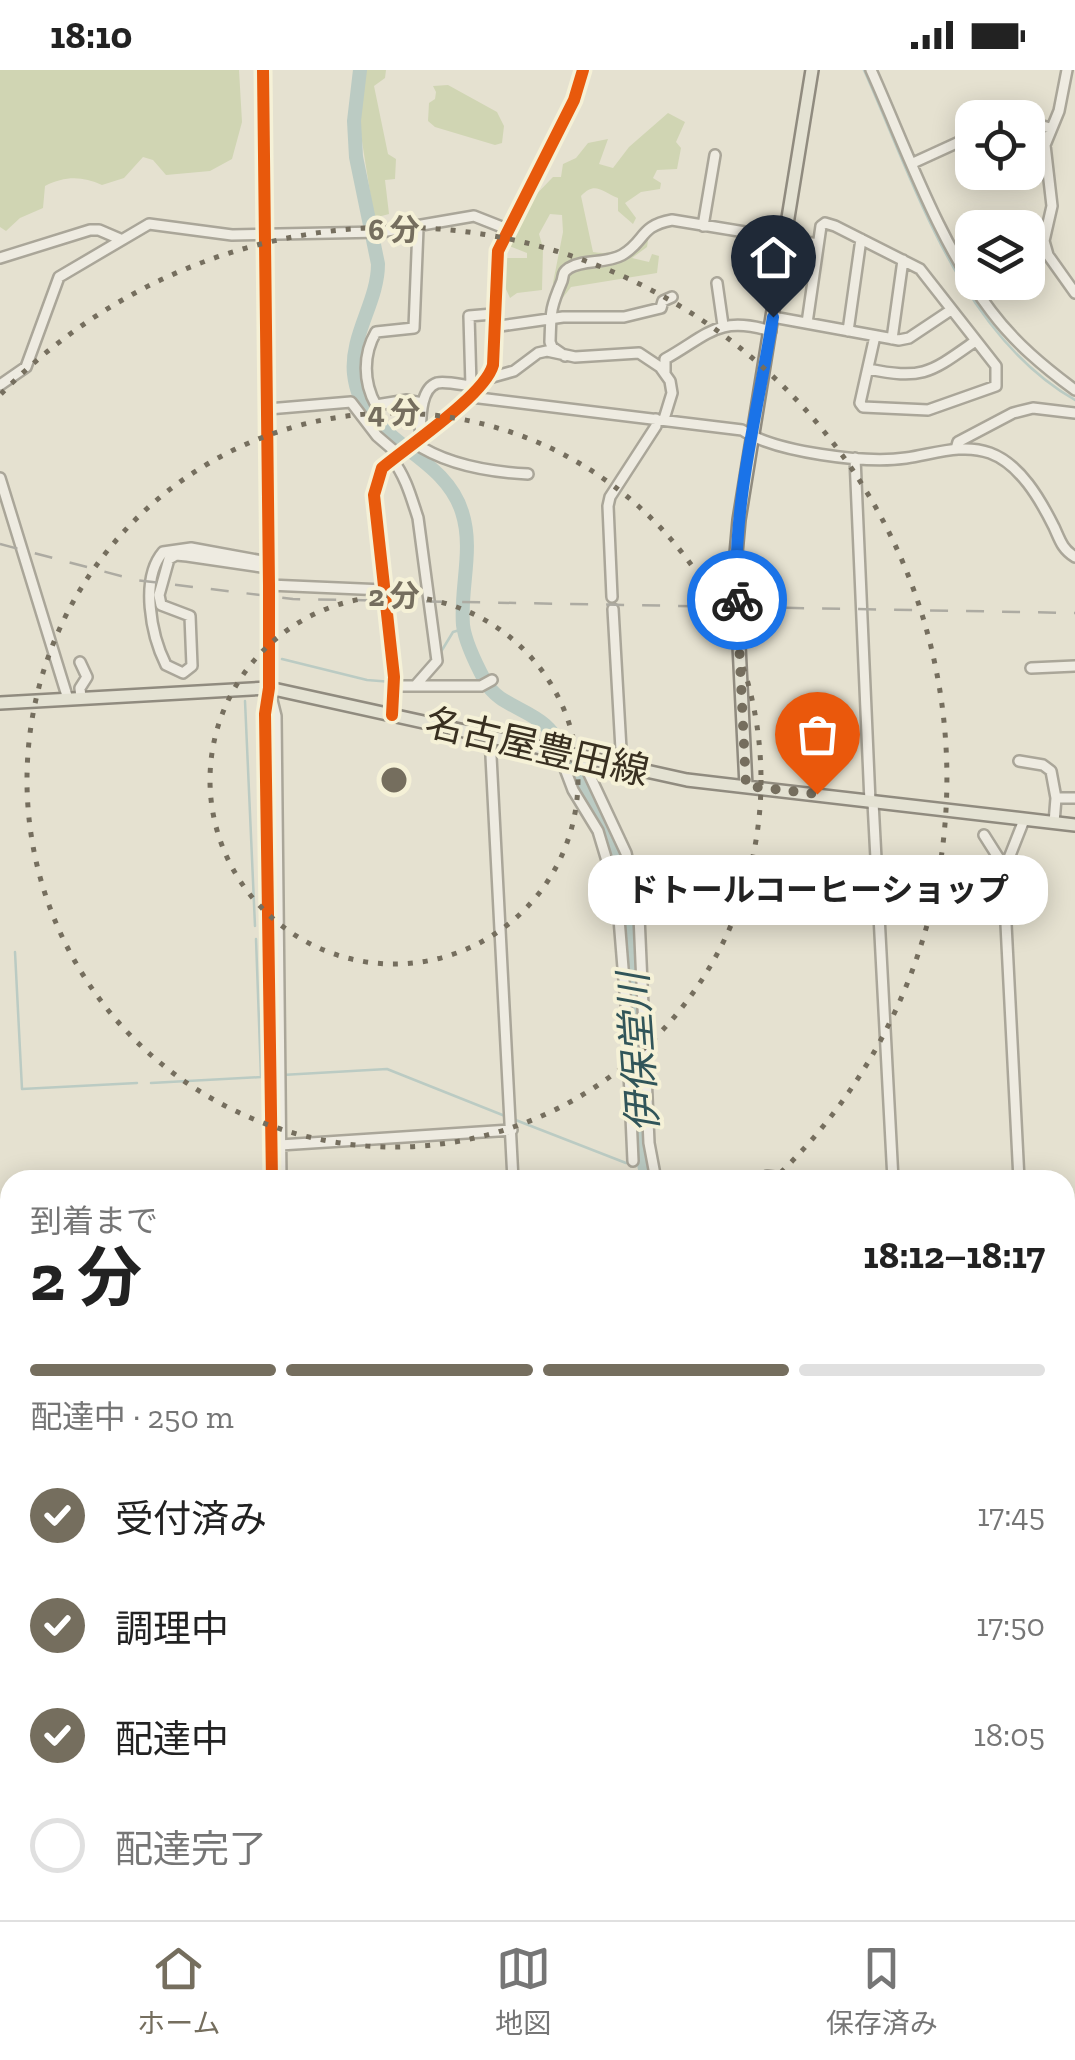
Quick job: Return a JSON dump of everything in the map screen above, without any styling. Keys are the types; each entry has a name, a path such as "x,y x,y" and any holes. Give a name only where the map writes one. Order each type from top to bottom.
{"main road":[{"path":"746,786 735,565 812,70"},
{"name":"名古屋豊田線","path":"0,703 269,688 687,780 1075,825"}],"street":[{"path":"263,70 269,584 269,688 265,714 272,1170"},
{"path":"392,715 394,683 374,495 376,481 382,468 471,397 488,378 492,365 495,260 507,229 567,115 583,70"},
{"path":"870,70 957,258 990,311 1032,357 1075,390"},
{"path":"1067,70 1060,111 1045,145 1052,206 1044,241 1048,255 1075,293"},
{"path":"1045,127 1050,128"},
{"path":"913,164 955,144"},
{"path":"702,226 716,155"},
{"path":"0,385 26,367 59,277 150,224 216,234 380,232 474,216 507,229"},
{"path":"565,356 551,345 550,320 551,304 568,269 618,257 658,223 672,220 818,244"},
{"path":"807,323 821,226 825,223 925,273 996,366 996,386 928,410 863,407 860,403 875,336"},
{"path":"418,228 414,328 376,332 366,350 368,379 376,405 407,400 422,403"},
{"path":"0,258 90,230 120,239"},
{"path":"848,331 862,239"},
{"path":"892,339 903,260"},
{"path":"718,282 723,325"},
{"path":"493,327 624,317 661,308 672,297"},
{"path":"773,317 892,339 909,338 952,310"},
{"path":"415,686 437,658 417,512 408,498 406,448 422,403 438,383 471,386 469,316 493,314"},
{"path":"622,767 608,506 672,393 665,359 723,325 742,324 770,331"},
{"path":"868,369 900,376 920,374 974,342"},
{"path":"488,378 514,370 547,351 565,356 638,353 665,373"},
{"path":"471,397 742,430 752,437 810,452 877,461 956,449 986,452 1012,466 1043,508 1063,548 1075,558"},
{"path":"268,410 350,402 377,436 406,448 476,469 528,474"},
{"path":"956,449 958,442 1013,413 1033,408 1075,413"},
{"path":"854,458 892,1170"},
{"path":"0,478 74,699"},
{"path":"191,548 268,565 176,555 168,559 158,595 161,605 190,616 192,666 183,673 166,665 150,598 153,566 163,552 191,548"},
{"path":"269,584 384,590"},
{"path":"74,699 87,677 80,662"},
{"path":"1031,668 1075,666"},
{"path":"394,683 481,686 492,680"},
{"path":"269,688 276,716 281,1170"},
{"path":"490,738 513,1170"},
{"path":"568,756 574,790 598,830 617,894 633,1161"},
{"path":"568,756 626,853 639,916 648,1125 655,1170"},
{"path":"1018,761 1043,765 1051,771 1056,798 1054,823"},
{"path":"1056,798 1075,798"},
{"path":"1003,865 1024,820"},
{"path":"984,835 1003,865 1018,1170"},
{"path":"280,1145 512,1130"}],"green space":[{"path":"0,70 239,70 242,122 232,159 210,171 166,175 153,160 143,157 124,178 102,185 80,179 60,180 45,186 43,208 20,218 6,231 0,227"},
{"path":"363,70 386,70 385,78 374,86 388,154 396,159 395,179 385,180 389,214 374,218 359,122"},
{"path":"448,85 497,112 504,126 502,143 495,145 435,127 428,121 429,103 436,92 433,86"},
{"path":"668,113 685,122 676,142 681,148 677,169 657,170 653,178 661,183 660,189 641,192 625,203 636,218 633,224 618,211 618,198 594,188 581,196 593,252 616,251 649,234 647,247 632,258 649,262 652,254 659,256 657,273 571,287 555,303 559,290 553,283 563,232 562,215 550,214 539,234 543,248 542,290 517,293 510,298 501,278 503,258 527,258 527,253 507,245 513,226 531,200 553,177 561,177 563,164 576,158 588,143 608,139 599,164 613,168 629,147"}],"waterway":[{"name":"伊保堂川","path":"360,70 354,121 356,157 378,264 374,292 356,346 354,374 360,397 371,416 438,474 462,512 467,554 463,625 485,681 504,701 551,731 615,849 627,905 636,1098 645,1170"},
{"path":"864,70 923,207 971,297 1001,337 1035,372 1075,400"},
{"path":"439,655 453,632 463,629"},
{"path":"282,659 367,680 392,682"},
{"path":"245,701 255,926"},
{"path":"151,1083 261,1077 256,939"},
{"path":"15,952 22,1089 137,1083"},
{"path":"282,1075 387,1069 505,1116"},
{"path":"513,1119 626,1163"}],"railway":[{"path":"0,544 136,580 293,599 1075,613"}],"cycle path":[{"path":"263,70 269,585 269,688 265,714 272,1170"},
{"path":"392,715 394,677 374,495 382,468 461,405 493,365 498,251 574,100 583,70"}],"way so far":[{"path":"737,600 746,786 817,794"}],"place":[{"name":"ドトールコーヒーショップ","path":"817,794"}],"route":[{"path":"737,600 739,520 773,317"}]}
